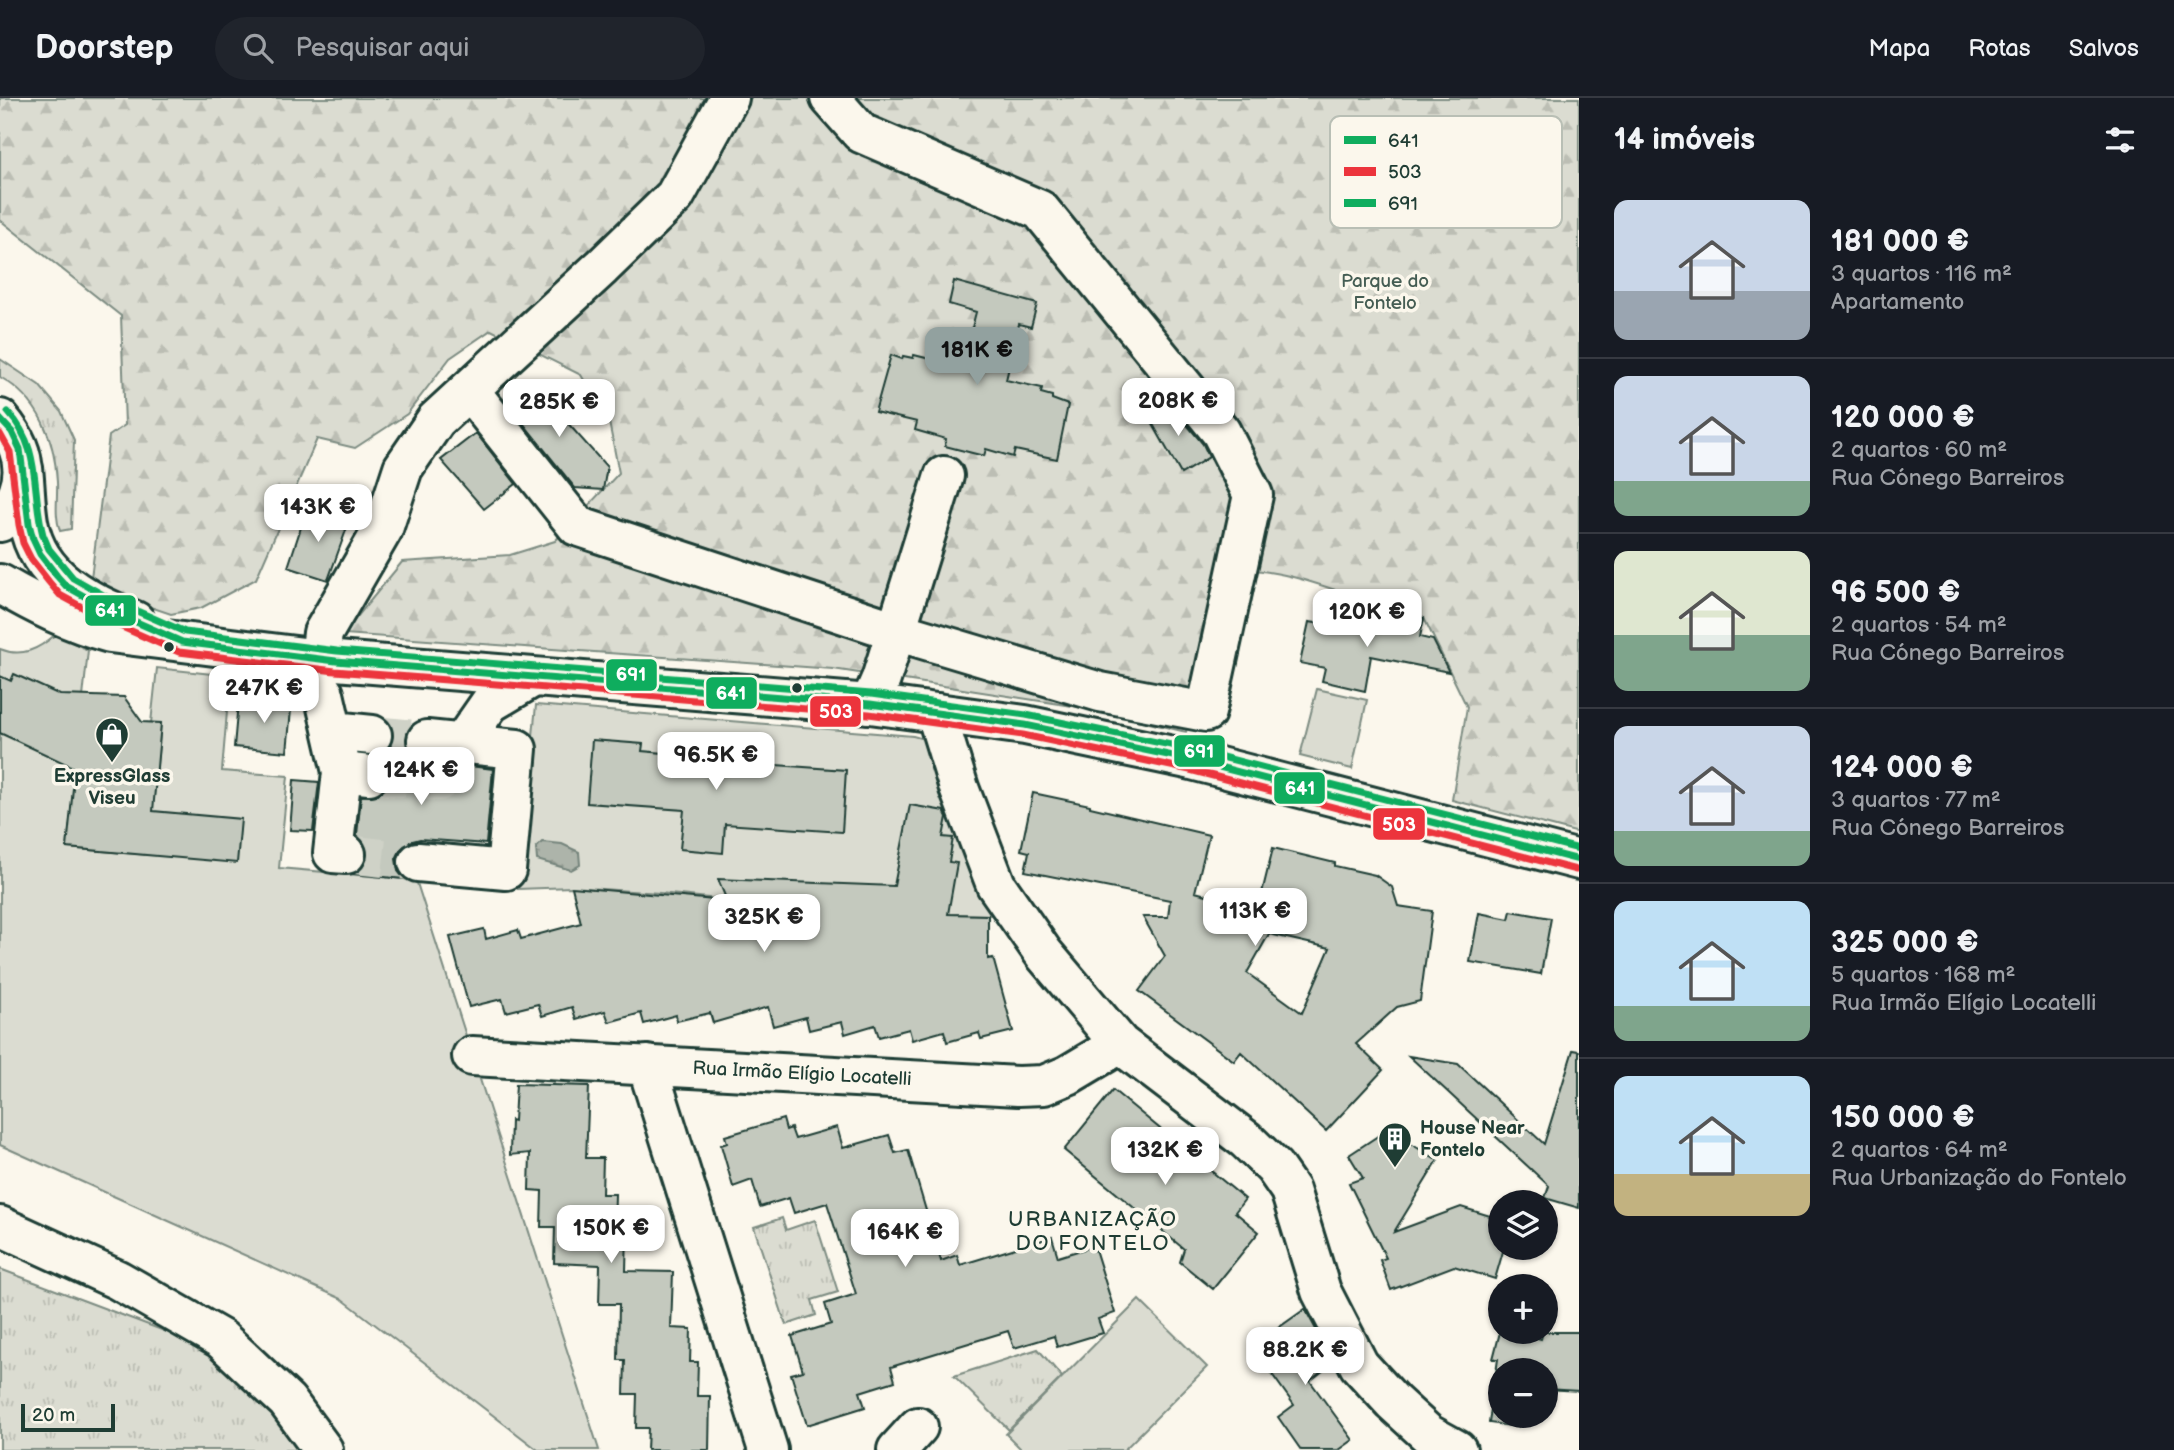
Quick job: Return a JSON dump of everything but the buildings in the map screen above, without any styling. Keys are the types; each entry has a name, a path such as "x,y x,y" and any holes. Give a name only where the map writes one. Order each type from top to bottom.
{"main road":[{"path":"346,855 333,853 355,774 333,731 324,694 310,658 383,529 403,468 436,420 675,196 729,98"},
{"path":"469,390 577,526 896,631 1100,692 1206,712 1253,495 1220,432 1040,210 861,133 830,98"},
{"path":"0,418 12,432 20,449 33,539 40,554 57,576 66,586 109,610 182,642"},
{"path":"0,522 12,508 21,489 23,468"},
{"path":"870,704 881,679 944,476"},
{"path":"0,584 55,614 110,633 310,658 870,704 1025,725 1192,760 1579,860"},
{"path":"418,862 506,870 517,749 449,745 491,703 532,678"},
{"path":"936,713 959,788 996,885 1044,954 1120,1044 1246,1140 1274,1167 1290,1190 1321,1291 1359,1365 1393,1402 1428,1434 1457,1450"},
{"path":"333,731 372,735"},
{"name":"Rua Irmão Elígio Locatelli","path":"472,1056 1018,1086 1044,1085 1068,1075 1120,1044"},
{"path":"647,1065 768,1450"},
{"path":"0,1226 118,1280 222,1339 287,1401 323,1450"}],"green space":[{"name":"Parque do Fontelo","path":"0,98 1579,98 1579,833 1452,800 1467,707 1424,618 1272,572 1220,566 1186,732 1092,709 833,669 343,634 402,562 510,555 555,541 619,473 609,422 581,375 491,330 450,358 407,414 355,448 317,439 256,579 201,608 171,614 88,586 109,436 125,425 121,316 0,220"},
{"path":"0,359 39,385 61,411 74,440 71,529 60,531 58,525 56,466 48,436 35,409 14,386 0,377"},
{"path":"56,634 88,650 67,848 148,855 161,724 151,723 157,668 230,676 222,771 288,776 279,868 416,880 599,1450 538,1450 342,1299 0,1145 0,649 23,652 43,644"},
{"path":"1317,689 1367,700 1352,769 1300,756"},
{"path":"536,705 924,739 994,915 777,905 572,887 518,889"},
{"path":"782,1218 786,1230 815,1220 838,1292 812,1300 816,1315 786,1325 754,1227"},
{"path":"0,1269 183,1338 226,1363 273,1410 301,1450 0,1450"},
{"path":"1139,1300 1207,1367 1124,1450 1022,1450 1006,1434"},
{"path":"1038,1349 1062,1377 1009,1430 954,1376"}],"water":[{"path":"542,842 562,844 579,852 580,865 571,870 537,860 536,848"}],"tunnel":[{"path":"372,735 427,740"},
{"path":"369,775 439,782 458,749"},
{"path":"346,854 418,862"}],"transit line":[{"name":"691","path":"8,412 19,426 31,455 39,518 49,549 73,578 114,601 185,632 337,651 871,694 1026,715 1195,750 1579,849"},
{"name":"641","path":"0,419 12,432 20,449 33,539 40,554 57,576 66,586 109,610 182,642 336,661 870,704 1025,725 1192,760 1579,860"},
{"name":"503","path":"0,434 10,452 23,543 31,559 49,582 60,595 104,619 179,652 335,671 869,714 1023,735 1190,770 1576,870"}],"place":[{"name":"ExpressGlass Viseu","path":"112,764"},
{"name":"House Near Fontelo","path":"1395,1169"}],"district":[{"name":"URBANIZAÇÃO DO FONTELO","path":"1093,1231"}]}
